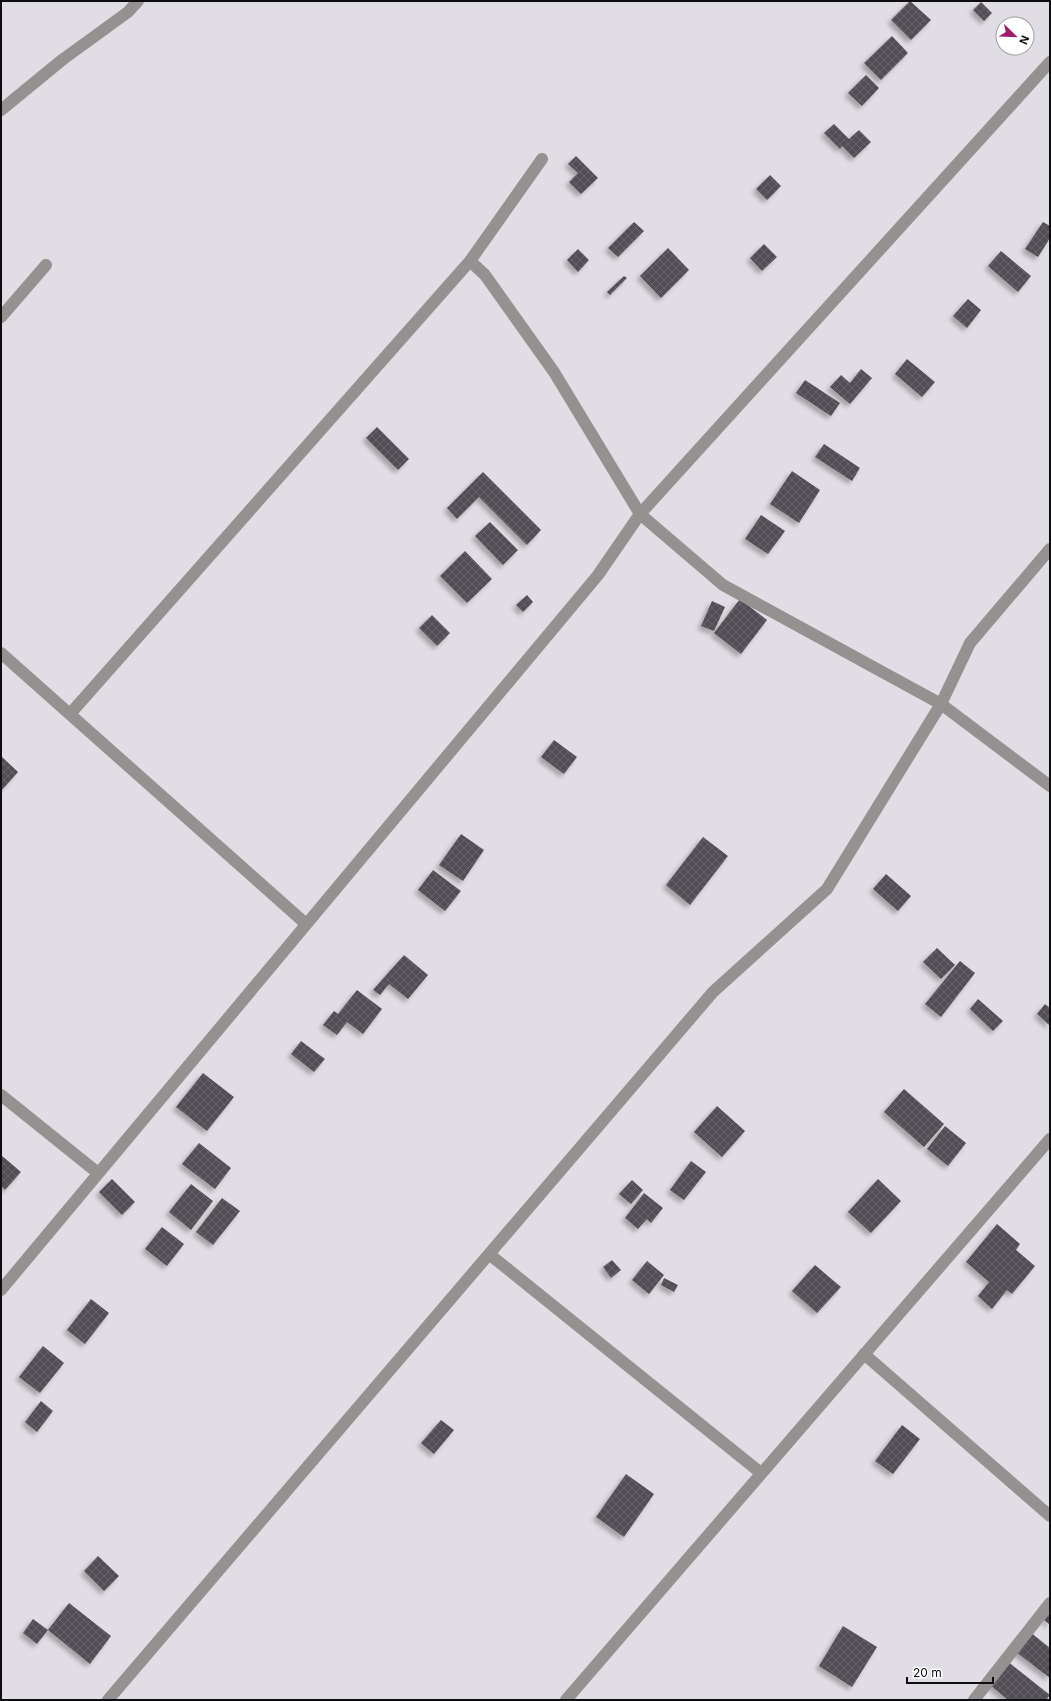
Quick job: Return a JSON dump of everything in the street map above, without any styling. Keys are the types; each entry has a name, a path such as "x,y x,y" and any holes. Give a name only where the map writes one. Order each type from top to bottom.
{"street":[{"path":"1,110 62,60 128,12 138,1"},
{"path":"1,1290 598,575 640,514 1050,62"},
{"path":"70,714 470,260 542,159"},
{"path":"470,260 486,275 554,372 640,514 723,585 941,704 1050,786"},
{"path":"1,318 46,264"},
{"path":"108,1700 713,992 827,889 941,704 970,643 1050,549"},
{"path":"1,653 306,924"},
{"path":"1,1095 98,1173"},
{"path":"566,1700 1050,1139"},
{"path":"488,1254 761,1473"},
{"path":"864,1354 1050,1516"},
{"path":"974,1700 1050,1603"}],"building":[{"path":"910,1 931,20 911,40 891,20"},
{"path":"981,2 992,13 984,21 973,10"},
{"path":"892,36 908,53 881,80 864,63"},
{"path":"866,75 879,88 862,106 848,93"},
{"path":"834,124 849,139 859,130 871,142 854,158 842,146 840,149 824,133"},
{"path":"576,156 598,178 581,194 569,182 578,173 568,164"},
{"path":"770,175 781,186 767,200 756,189"},
{"path":"634,222 644,231 618,257 608,248"},
{"path":"1043,222 1050,226 1050,238 1038,257 1025,249"},
{"path":"764,244 777,257 762,271 750,258"},
{"path":"668,248 689,270 661,298 640,276"},
{"path":"578,249 589,260 578,272 567,260"},
{"path":"1001,251 1031,276 1018,292 988,266"},
{"path":"624,276 627,278 610,295 607,292"},
{"path":"968,299 981,310 967,328 953,316"},
{"path":"907,359 935,382 922,397 895,374"},
{"path":"861,369 872,378 850,404 830,387 841,375 850,383"},
{"path":"805,380 840,403 831,416 796,393"},
{"path":"377,427 409,459 398,470 366,438"},
{"path":"824,444 860,468 852,481 815,457"},
{"path":"792,471 820,490 799,523 770,504"},
{"path":"483,472 541,530 527,545 479,497 457,519 447,508"},
{"path":"761,515 785,531 768,554 745,539"},
{"path":"490,522 518,550 503,565 475,536"},
{"path":"465,551 492,579 467,603 440,576"},
{"path":"527,595 533,602 523,612 516,605"},
{"path":"740,599 767,620 741,654 714,633"},
{"path":"712,601 725,607 714,631 701,626"},
{"path":"432,615 450,633 437,646 419,628"},
{"path":"554,740 577,757 564,774 541,757"},
{"path":"1,756 18,772 1,791"},
{"path":"461,834 484,850 463,881 439,865"},
{"path":"703,837 728,856 690,905 666,885"},
{"path":"433,870 461,891 445,911 418,890"},
{"path":"886,874 911,896 898,911 873,889"},
{"path":"937,948 955,965 941,979 923,962"},
{"path":"404,955 428,975 408,999 389,984 380,995 373,990"},
{"path":"960,961 975,973 941,1017 925,1004"},
{"path":"357,990 382,1009 363,1034 347,1022 337,1035 323,1025 334,1011 338,1014"},
{"path":"978,999 1003,1021 993,1031 970,1009"},
{"path":"1045,1004 1050,1008 1050,1026 1037,1014"},
{"path":"301,1041 325,1059 314,1072 291,1054"},
{"path":"203,1073 234,1097 207,1131 176,1107"},
{"path":"904,1089 944,1124 924,1147 884,1112"},
{"path":"717,1106 745,1131 722,1157 694,1132"},
{"path":"945,1126 966,1143 948,1166 927,1149"},
{"path":"199,1143 231,1168 215,1189 182,1164"},
{"path":"1,1155 21,1172 5,1190 1,1186"},
{"path":"691,1161 706,1172 684,1200 670,1190"},
{"path":"112,1179 135,1202 122,1215 99,1192"},
{"path":"878,1179 901,1201 871,1233 848,1212"},
{"path":"632,1180 643,1190 631,1204 619,1194"},
{"path":"191,1184 213,1201 191,1230 169,1212"},
{"path":"644,1193 663,1208 651,1223 647,1219 638,1229 625,1218"},
{"path":"222,1198 240,1211 213,1245 196,1232"},
{"path":"997,1224 1020,1244 1016,1250 1035,1266 1012,1294 1007,1290 992,1309 978,1296 989,1282 966,1262"},
{"path":"162,1227 184,1244 167,1266 145,1249"},
{"path":"612,1260 621,1270 611,1278 603,1267"},
{"path":"647,1261 664,1275 649,1294 632,1280"},
{"path":"815,1265 841,1287 817,1313 792,1291"},
{"path":"664,1278 678,1285 674,1292 661,1285"},
{"path":"91,1299 109,1313 85,1344 67,1330"},
{"path":"43,1346 64,1363 40,1393 19,1377"},
{"path":"41,1401 53,1411 37,1432 25,1422"},
{"path":"441,1420 454,1430 434,1454 421,1443"},
{"path":"902,1425 920,1439 893,1474 875,1461"},
{"path":"626,1474 654,1494 624,1537 596,1517"},
{"path":"98,1556 119,1576 104,1591 84,1571"},
{"path":"69,1603 111,1636 90,1664 48,1630"},
{"path":"1050,1613 1050,1625 1044,1620"},
{"path":"33,1619 48,1630 37,1644 23,1633"},
{"path":"843,1626 877,1647 852,1687 819,1666"},
{"path":"1030,1632 1050,1648 1050,1678 1016,1652"},
{"path":"1007,1661 1050,1695 1046,1700 1008,1700 989,1684"}]}
